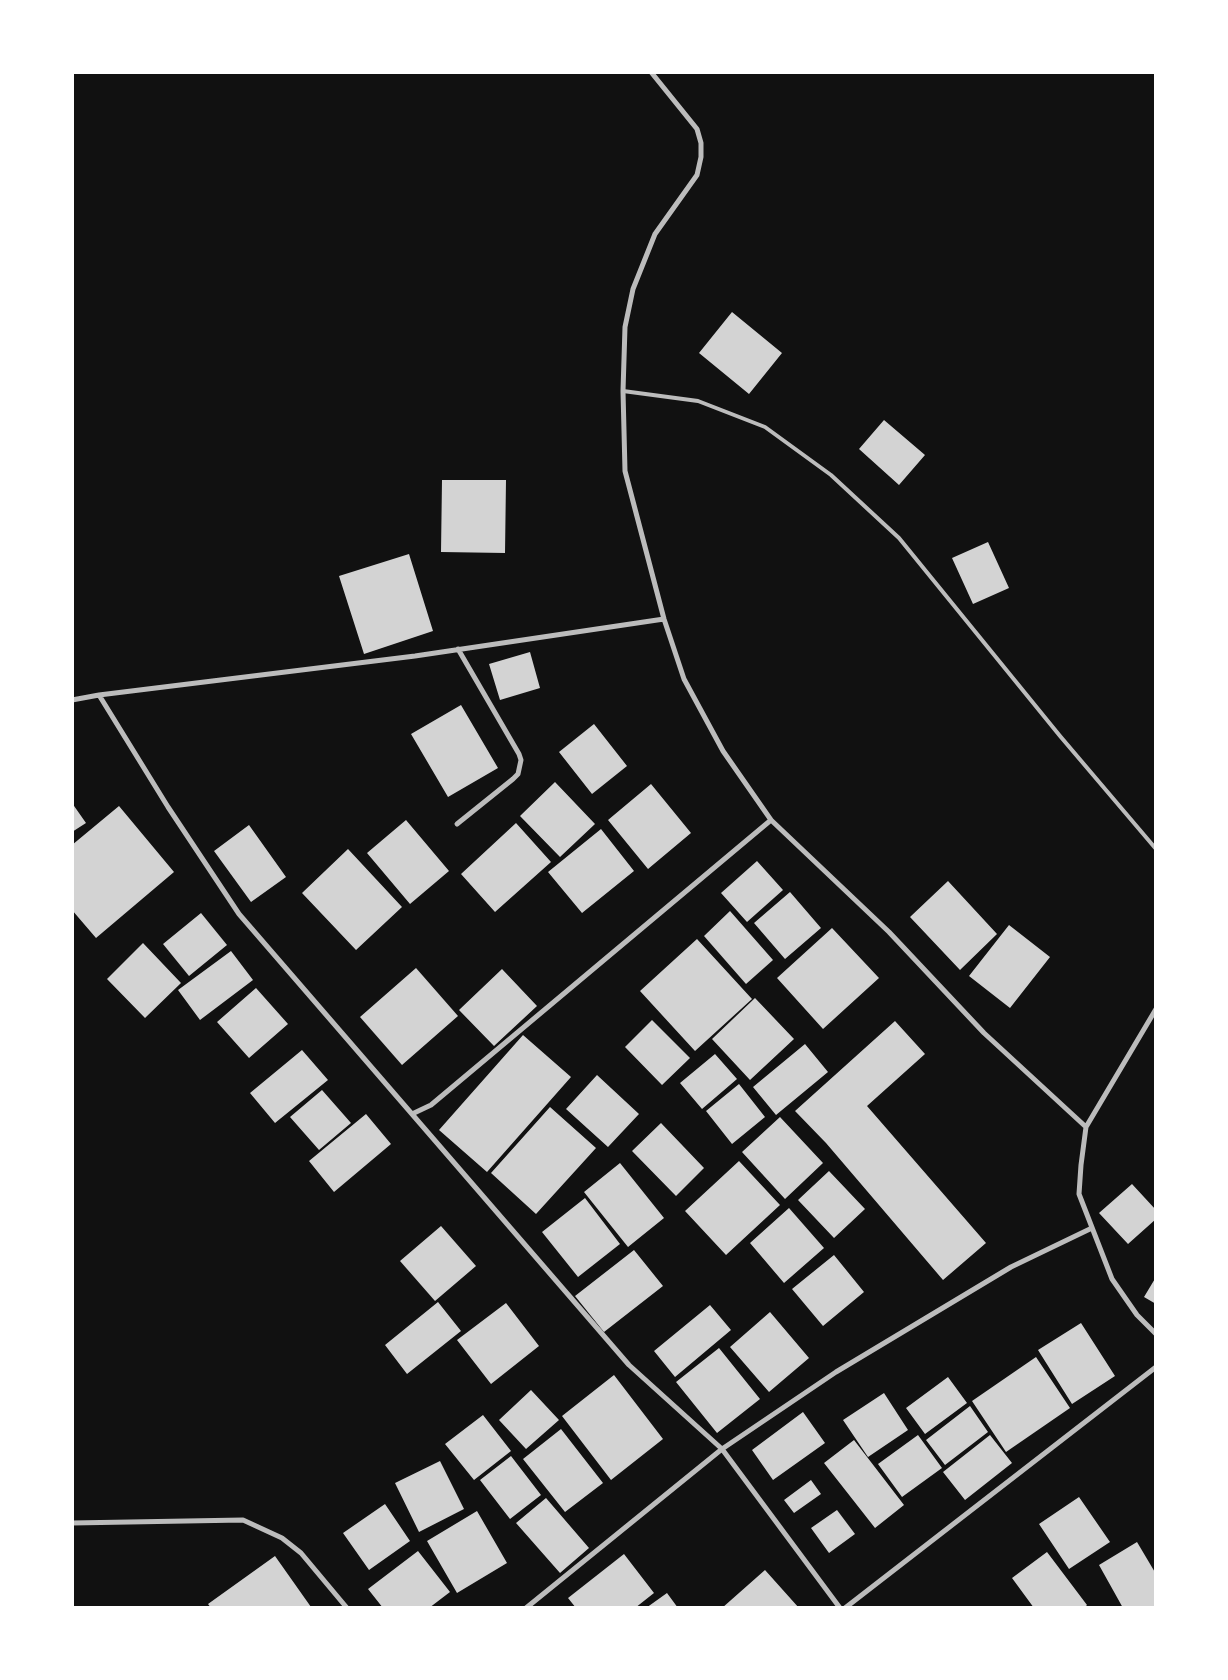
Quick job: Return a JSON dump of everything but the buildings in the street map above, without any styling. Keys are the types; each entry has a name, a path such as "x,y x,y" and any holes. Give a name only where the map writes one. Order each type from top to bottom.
{"street":[{"path":"651,72 697,129 701,144 701,157 696,175 655,234 633,289 624,327 625,471 664,619 684,679 723,752 771,820 890,932 984,1034 1086,1127"},
{"path":"72,700 458,649 664,619"},
{"path":"457,824 518,774 521,760 458,649"},
{"path":"99,695 168,807 240,914 629,1365 722,1449 840,1608"},
{"path":"412,1114 431,1105 771,820"},
{"path":"1156,1009 1086,1127 1080,1165 1079,1194 1112,1279 1137,1315 1156,1334"},
{"path":"526,1608 722,1449 836,1372 1003,1272 1092,1228"},
{"path":"846,1608 1156,1367"},
{"path":"72,1523 243,1520 282,1538 301,1553 347,1608"}],"lane":[{"path":"623,391 698,401 765,428 831,475 900,538 1060,736 1156,848"}]}
